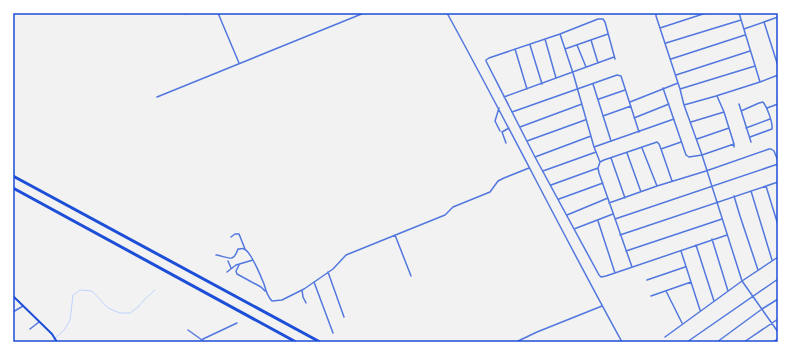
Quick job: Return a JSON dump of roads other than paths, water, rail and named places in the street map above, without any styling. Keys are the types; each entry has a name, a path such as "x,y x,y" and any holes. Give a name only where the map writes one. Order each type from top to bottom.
{"highway":[{"path":"13,176 320,342"},
{"path":"13,188 296,342"}],"main road":[{"path":"13,296 52,334 57,342"}],"street":[{"path":"218,13 239,63"},
{"path":"157,97 364,13"},
{"path":"447,13 499,108 529,168 622,342"},
{"path":"656,13 684,105 702,154 726,235 742,281 778,332"},
{"path":"660,28 706,13"},
{"path":"739,13 760,82"},
{"path":"744,29 778,17"},
{"path":"504,97 614,58 603,19 598,19 486,60 487,64 504,97 520,127 535,157 599,276 603,277 616,273 726,235"},
{"path":"666,43 741,20"},
{"path":"764,22 778,66"},
{"path":"560,34 573,72 594,147 600,162 598,168 602,183 632,267"},
{"path":"565,49 608,34"},
{"path":"670,59 745,35"},
{"path":"545,39 556,78"},
{"path":"591,40 598,63"},
{"path":"530,45 542,84"},
{"path":"577,45 586,67"},
{"path":"515,50 527,89"},
{"path":"676,75 750,51"},
{"path":"680,89 755,66"},
{"path":"512,112 617,75 620,76 630,102 638,132"},
{"path":"684,105 778,75"},
{"path":"630,102 678,83"},
{"path":"593,84 611,141"},
{"path":"663,88 681,142 688,157 734,144"},
{"path":"598,99 625,90"},
{"path":"716,96 724,112 734,147"},
{"path":"741,111 762,102 765,104 772,129 750,138"},
{"path":"520,127 582,104"},
{"path":"634,118 669,104"},
{"path":"739,104 751,142"},
{"path":"766,108 778,104"},
{"path":"603,116 630,106"},
{"path":"499,108 495,122 500,131"},
{"path":"691,123 724,112"},
{"path":"594,147 674,119"},
{"path":"746,128 770,119"},
{"path":"527,141 586,120"},
{"path":"506,143 502,132 509,128"},
{"path":"696,139 729,128"},
{"path":"535,157 591,136"},
{"path":"600,162 656,142 659,144 661,149 672,182"},
{"path":"661,149 681,142"},
{"path":"642,148 657,186"},
{"path":"609,203 771,149 774,151 778,161"},
{"path":"543,171 596,152"},
{"path":"627,153 641,192"},
{"path":"611,158 625,198"},
{"path":"615,220 778,164"},
{"path":"231,237 235,234 239,234 245,249 253,260 264,283 268,298 272,301 282,300 302,290 333,269 346,254 445,215 453,207 490,192 498,181 529,168"},
{"path":"551,185 598,168"},
{"path":"620,235 778,182"},
{"path":"558,200 602,183"},
{"path":"766,186 778,225"},
{"path":"751,191 773,261"},
{"path":"734,196 758,270"},
{"path":"567,215 608,198"},
{"path":"574,229 613,214"},
{"path":"626,251 722,219"},
{"path":"598,221 616,273"},
{"path":"395,235 411,276"},
{"path":"712,240 728,291"},
{"path":"696,245 714,301"},
{"path":"216,255 232,258 238,250 242,248 245,249"},
{"path":"681,251 700,311"},
{"path":"665,337 742,281 778,257"},
{"path":"227,272 238,265 253,260"},
{"path":"228,261 231,269"},
{"path":"238,265 236,274 261,287 267,293"},
{"path":"647,280 686,267"},
{"path":"328,272 344,317"},
{"path":"687,342 778,279"},
{"path":"314,282 333,333"},
{"path":"651,296 690,282"},
{"path":"302,290 303,298 306,303"},
{"path":"666,291 683,324"},
{"path":"717,342 778,299"},
{"path":"13,312 23,306"},
{"path":"516,342 602,306"},
{"path":"744,342 778,318"},
{"path":"30,329 39,322"},
{"path":"188,330 202,341 208,336 237,323"},
{"path":"773,342 778,339"}],"waterway":[{"path":"51,342 65,329 70,320 73,295 80,290 92,291 108,308 120,313 130,313 155,290"}]}
